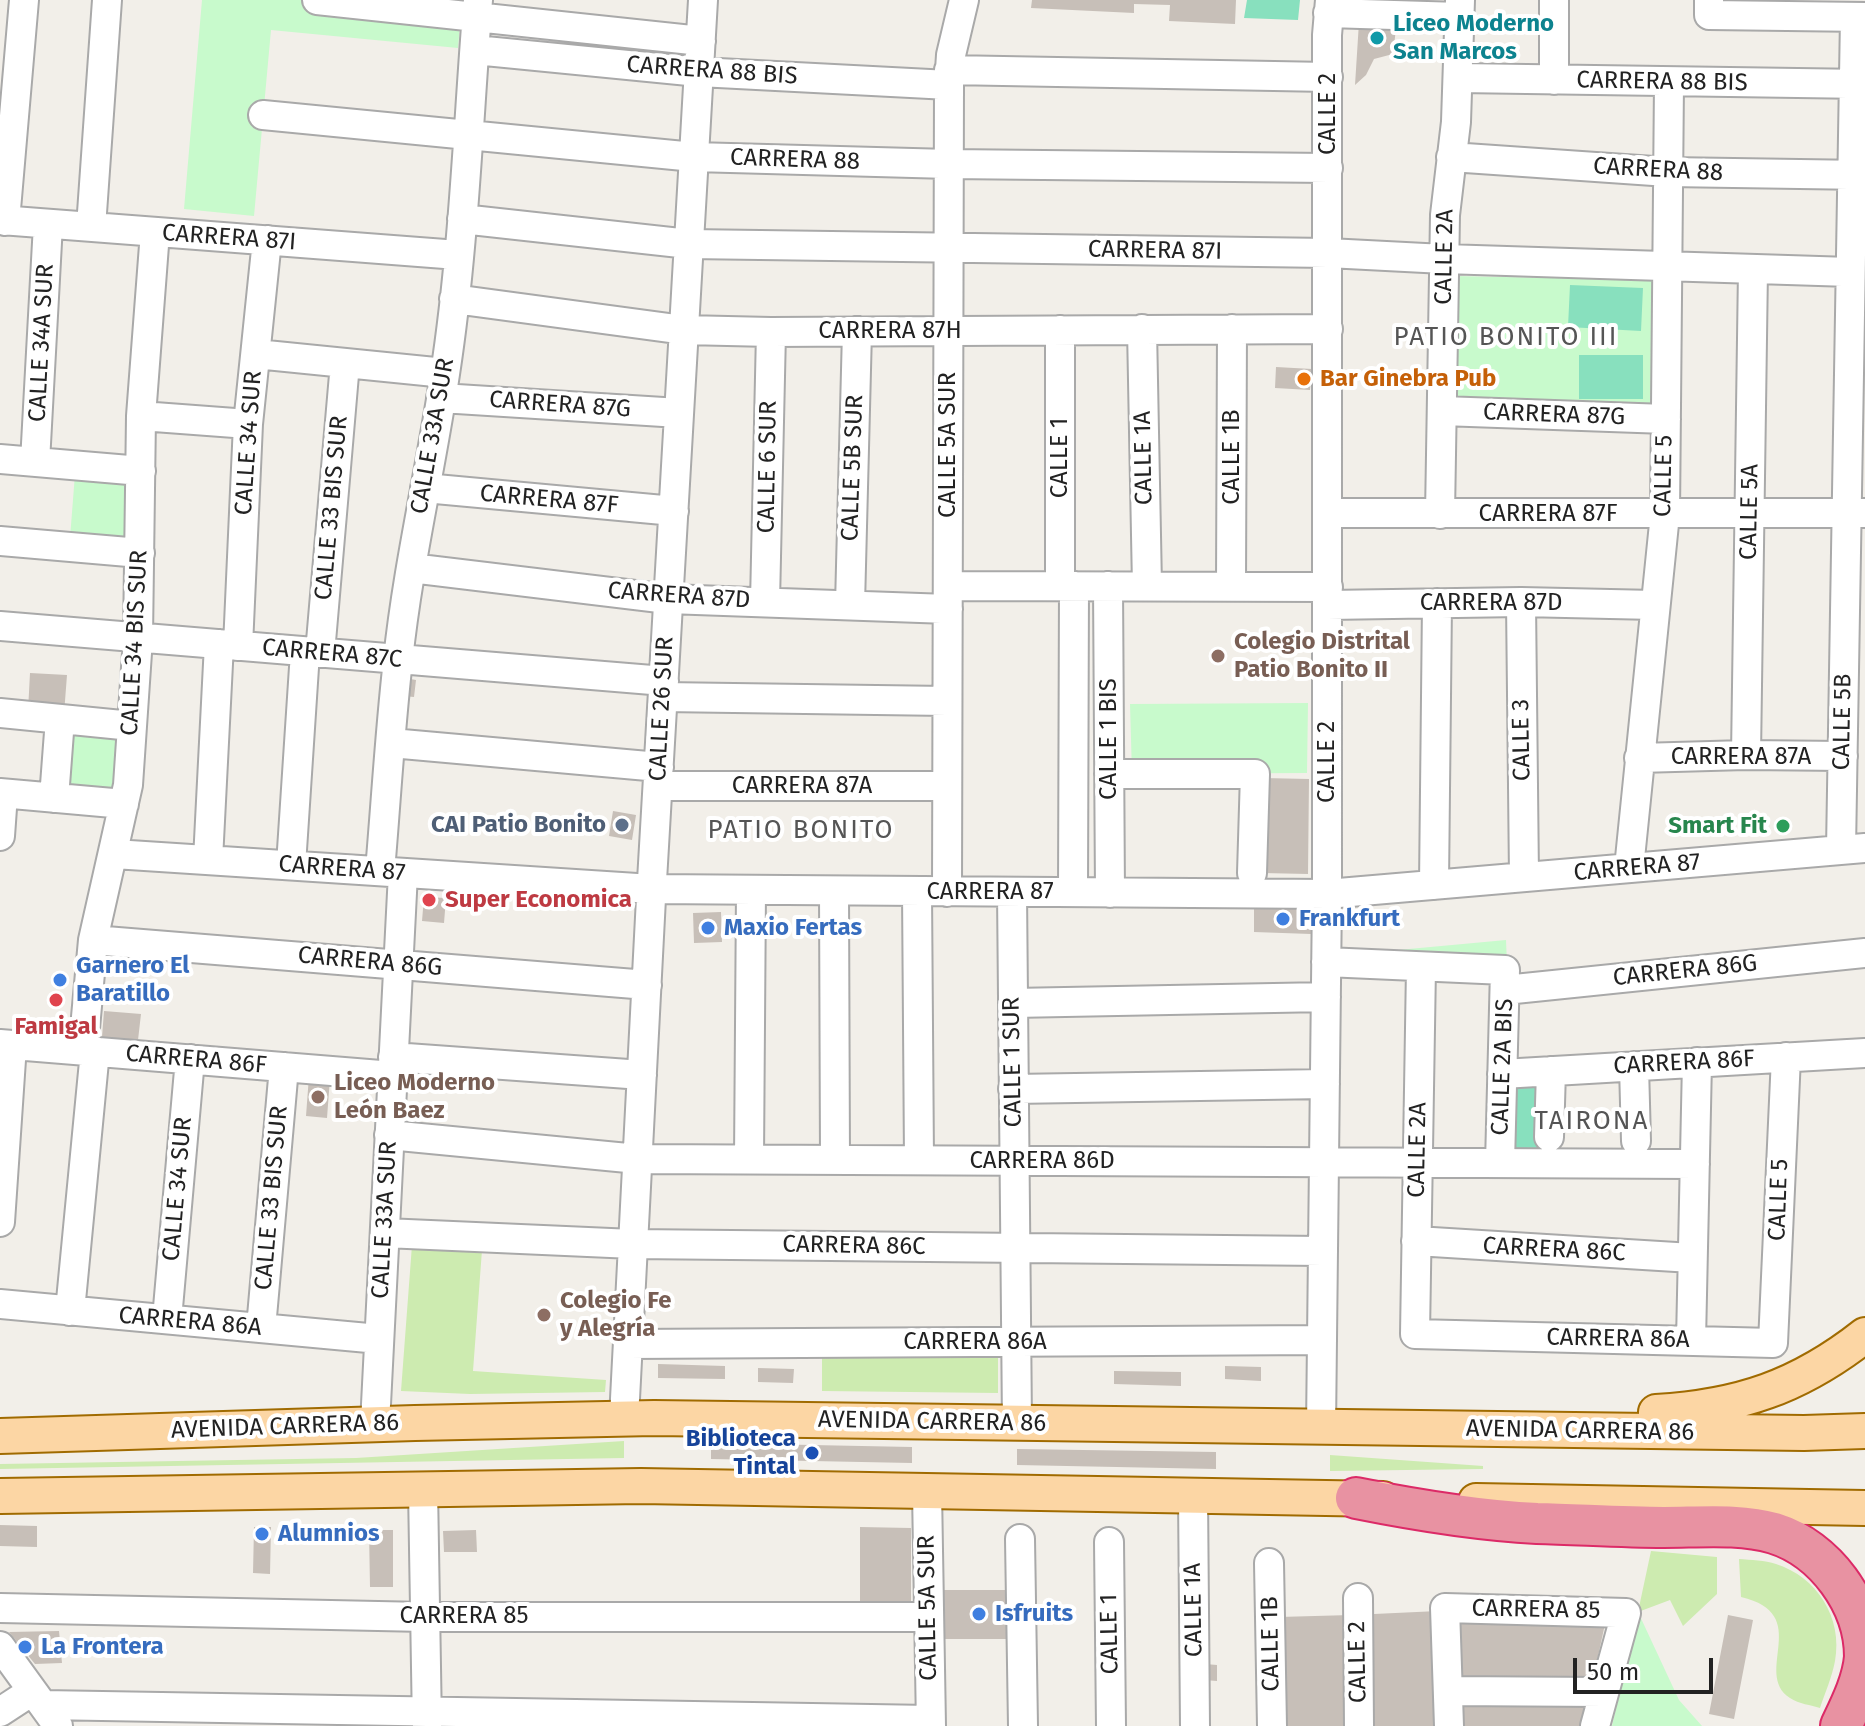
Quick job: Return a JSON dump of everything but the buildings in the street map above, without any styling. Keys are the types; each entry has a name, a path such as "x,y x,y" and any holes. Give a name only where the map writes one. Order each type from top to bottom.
{"highway":[{"path":"1356,1498 1470,1519 1749,1529 1790,1540 1810,1552 1839,1579 1852,1602 1864,1637 1865,1660 1860,1680 1841,1726"}],"main road":[{"path":"1368,1429 1532,1413 1648,1413 1711,1408 1751,1398 1795,1379 1865,1335"},
{"name":"AVENIDA CARRERA 86","path":"0,1436 624,1418 1627,1432 1865,1431"},
{"path":"0,1496 641,1486 1865,1508"}],"street":[{"path":"2,220 10,30 24,0"},
{"path":"91,227 107,0"},
{"path":"317,0 477,8 701,41"},
{"name":"CALLE 26 SUR","path":"624,1418 703,0"},
{"name":"CALLE 5A SUR","path":"947,892 949,77 964,0"},
{"path":"1554,0 1554,80"},
{"path":"1329,7 1460,8"},
{"name":"CALLE 2","path":"1321,1428 1327,894 1329,7"},
{"name":"CALLE 33A SUR","path":"375,1424 398,965 392,872 391,743 398,660 411,568 443,386 454,299 470,135 477,8"},
{"name":"CALLE 2A","path":"1440,514 1446,200 1459,78 1460,8"},
{"path":"1709,8 1795,8 1860,17"},
{"name":"CALLE 5B","path":"1853,849 1843,756 1856,513 1850,272 1858,175 1860,17"},
{"name":"CARRERA 88 BIS","path":"475,50 699,72 949,77 1328,77"},
{"name":"CARRERA 88 BIS","path":"1459,78 1859,84"},
{"name":"CALLE 5","path":"1629,868 1665,514 1669,83"},
{"name":"CARRERA 88","path":"263,115 694,157 949,164 1328,168"},
{"name":"CARRERA 88","path":"1451,157 1668,172 1858,175"},
{"name":"CARRERA 87I","path":"462,219 689,244 1328,253 1850,272"},
{"name":"CARRERA 87I","path":"2,220 458,255"},
{"name":"CALLE 34A SUR","path":"35,462 48,224"},
{"name":"CALLE 34 BIS SUR","path":"70,1311 89,1051 93,940 124,804 132,726 138,638 141,416 155,232"},
{"name":"CALLE 34 SUR","path":"208,860 267,240"},
{"name":"CALLE 5A","path":"1746,755 1753,269"},
{"name":"CARRERA 87H","path":"454,299 684,330 1328,329"},
{"name":"CALLE 1A","path":"1142,329 1147,586"},
{"name":"CALLE 1B","path":"1231,586 1232,329"},
{"name":"CALLE 1","path":"1060,330 1067,586"},
{"name":"CALLE 5B SUR","path":"850,605 857,331"},
{"name":"CALLE 6 SUR","path":"765,602 771,332"},
{"name":"CARRERA 87G","path":"256,354 345,363 443,386 679,413"},
{"name":"CALLE 33 BIS SUR","path":"291,865 345,363"},
{"name":"CARRERA 87G","path":"1442,411 1666,419"},
{"path":"141,416 248,424"},
{"path":"0,459 141,471"},
{"name":"CARRERA 87F","path":"425,488 674,511"},
{"name":"CARRERA 87F","path":"1328,513 1856,513"},
{"path":"0,541 140,553"},
{"name":"CARRERA 87D","path":"411,568 668,599 850,605 1067,586 1231,586 1437,603 1655,605"},
{"name":"CALLE 1 BIS","path":"1067,586 1073,892"},
{"name":"CALLE 1 BIS","path":"1108,586 1110,893"},
{"name":"CALLE 3","path":"1521,602 1524,877"},
{"path":"1434,885 1437,603"},
{"name":"CARRERA 87C","path":"0,626 398,660 663,689 947,701"},
{"path":"0,713 132,726"},
{"path":"54,798 60,719"},
{"name":"CARRERA 87A","path":"391,743 658,776 947,786"},
{"name":"CARRERA 87A","path":"1639,758 1843,756"},
{"path":"1109,774 1255,774 1252,873"},
{"path":"0,836 2,794 124,804"},
{"name":"CARRERA 87","path":"114,854 652,889 1327,894 1853,849"},
{"path":"749,1159 751,890"},
{"path":"834,891 835,1160"},
{"path":"917,891 919,1160"},
{"name":"CALLE 1 SUR","path":"1012,892 1017,1423"},
{"name":"CARRERA 86G","path":"93,940 647,985"},
{"name":"CARRERA 86G","path":"1326,962 1421,967 1505,980 1865,953"},
{"name":"CALLE 2A","path":"1415,1334 1421,967"},
{"name":"CALLE 2A BIS","path":"1500,1163 1505,980"},
{"path":"1013,1003 1326,997"},
{"path":"0,1222 6,1044"},
{"name":"CARRERA 86F","path":"6,1044 284,1067 393,1066 642,1075"},
{"name":"CARRERA 86F","path":"1502,1074 1865,1053"},
{"name":"CALLE 5","path":"1773,1343 1786,1057"},
{"name":"CALLE 34 SUR","path":"167,1319 190,1059"},
{"path":"1691,1341 1697,1062"},
{"path":"1634,1066 1636,1141"},
{"name":"CALLE 33 BIS SUR","path":"261,1328 284,1067"},
{"path":"1549,1137 1551,1071"},
{"path":"1013,1089 1325,1084"},
{"name":"CARRERA 86D","path":"389,1135 638,1159 1695,1164"},
{"name":"CARRERA 86C","path":"385,1233 633,1244 1323,1251"},
{"name":"CARRERA 86C","path":"1416,1241 1692,1258"},
{"name":"CARRERA 86A","path":"0,1304 379,1339"},
{"name":"CARRERA 86A","path":"1415,1334 1773,1343"},
{"name":"CARRERA 86A","path":"628,1344 1322,1340"},
{"path":"423,1489 427,1718"},
{"name":"CALLE 5A SUR","path":"927,1491 930,1723"},
{"name":"CALLE 1A","path":"1193,1495 1195,1726"},
{"path":"1020,1539 1023,1726"},
{"name":"CALLE 1","path":"1109,1542 1111,1726"},
{"name":"CALLE 1B","path":"1269,1563 1272,1726"},
{"name":"CALLE 2","path":"1358,1598 1359,1726"},
{"name":"CARRERA 85","path":"0,1608 425,1617 929,1617"},
{"name":"CARRERA 85","path":"1448,1691 1445,1608 1626,1613 1604,1692"},
{"path":"0,1646 45,1708"},
{"path":"1449,1726 1448,1691 1604,1692 1595,1726"},
{"path":"0,1712 23,1697 45,1708 427,1718 930,1723"}],"green space":[{"path":"202,0 337,0 461,14 458,48 271,30 254,216 184,209"},
{"path":"1247,0 1300,0 1298,20 1244,18"},
{"path":"1454,276 1656,280 1654,411 1452,407"},
{"path":"1570,285 1643,288 1641,331 1568,327"},
{"path":"1579,355 1643,355 1643,399 1579,399"},
{"path":"75,474 130,479 124,543 70,538"},
{"path":"1308,703 1307,773 1132,774 1130,704"},
{"path":"67,729 121,734 116,798 62,793"},
{"path":"1506,940 1507,964 1344,955"},
{"path":"1509,1082 1542,1082 1543,1153 1510,1153"},
{"path":"412,1245 482,1250 473,1371 606,1380 605,1392 470,1394 401,1391"},
{"path":"822,1354 998,1355 998,1393 822,1391"},
{"path":"624,1441 624,1458 0,1469 0,1464 356,1458"},
{"path":"1330,1455 1483,1466 1483,1469 1330,1471"},
{"path":"1651,1551 1717,1557 1717,1594 1683,1626 1670,1600 1638,1612"},
{"path":"1739,1559 1767,1562 1791,1570 1815,1589 1824,1601 1831,1615 1836,1645 1834,1667 1820,1708 1790,1698 1780,1687 1777,1674 1779,1630 1774,1616 1763,1605 1741,1597"},
{"path":"1638,1612 1679,1700 1702,1726 1612,1726"}],"place":[{"name":"Liceo Moderno San Marcos","path":"1377,38"},
{"name":"Bar Ginebra Pub","path":"1304,379"},
{"name":"Colegio Distrital Patio Bonito II","path":"1218,656"},
{"name":"CAI Patio Bonito","path":"622,825"},
{"name":"Smart Fit","path":"1783,826"},
{"name":"Super Economica","path":"429,900"},
{"name":"Frankfurt","path":"1283,919"},
{"name":"Maxio Fertas","path":"708,928"},
{"name":"Garnero El Baratillo","path":"60,980"},
{"name":"Famigal","path":"56,1000"},
{"name":"Liceo Moderno León Baez","path":"318,1097"},
{"name":"Colegio Fe y Alegría","path":"544,1315"},
{"name":"Biblioteca Tintal","path":"812,1453"},
{"name":"Alumnios","path":"262,1534"},
{"name":"Isfruits","path":"979,1614"},
{"name":"La Frontera","path":"25,1647"}],"district":[{"name":"PATIO BONITO III","path":"1506,338"},
{"name":"PATIO BONITO","path":"801,831"},
{"name":"TAIRONA","path":"1592,1122"}]}
